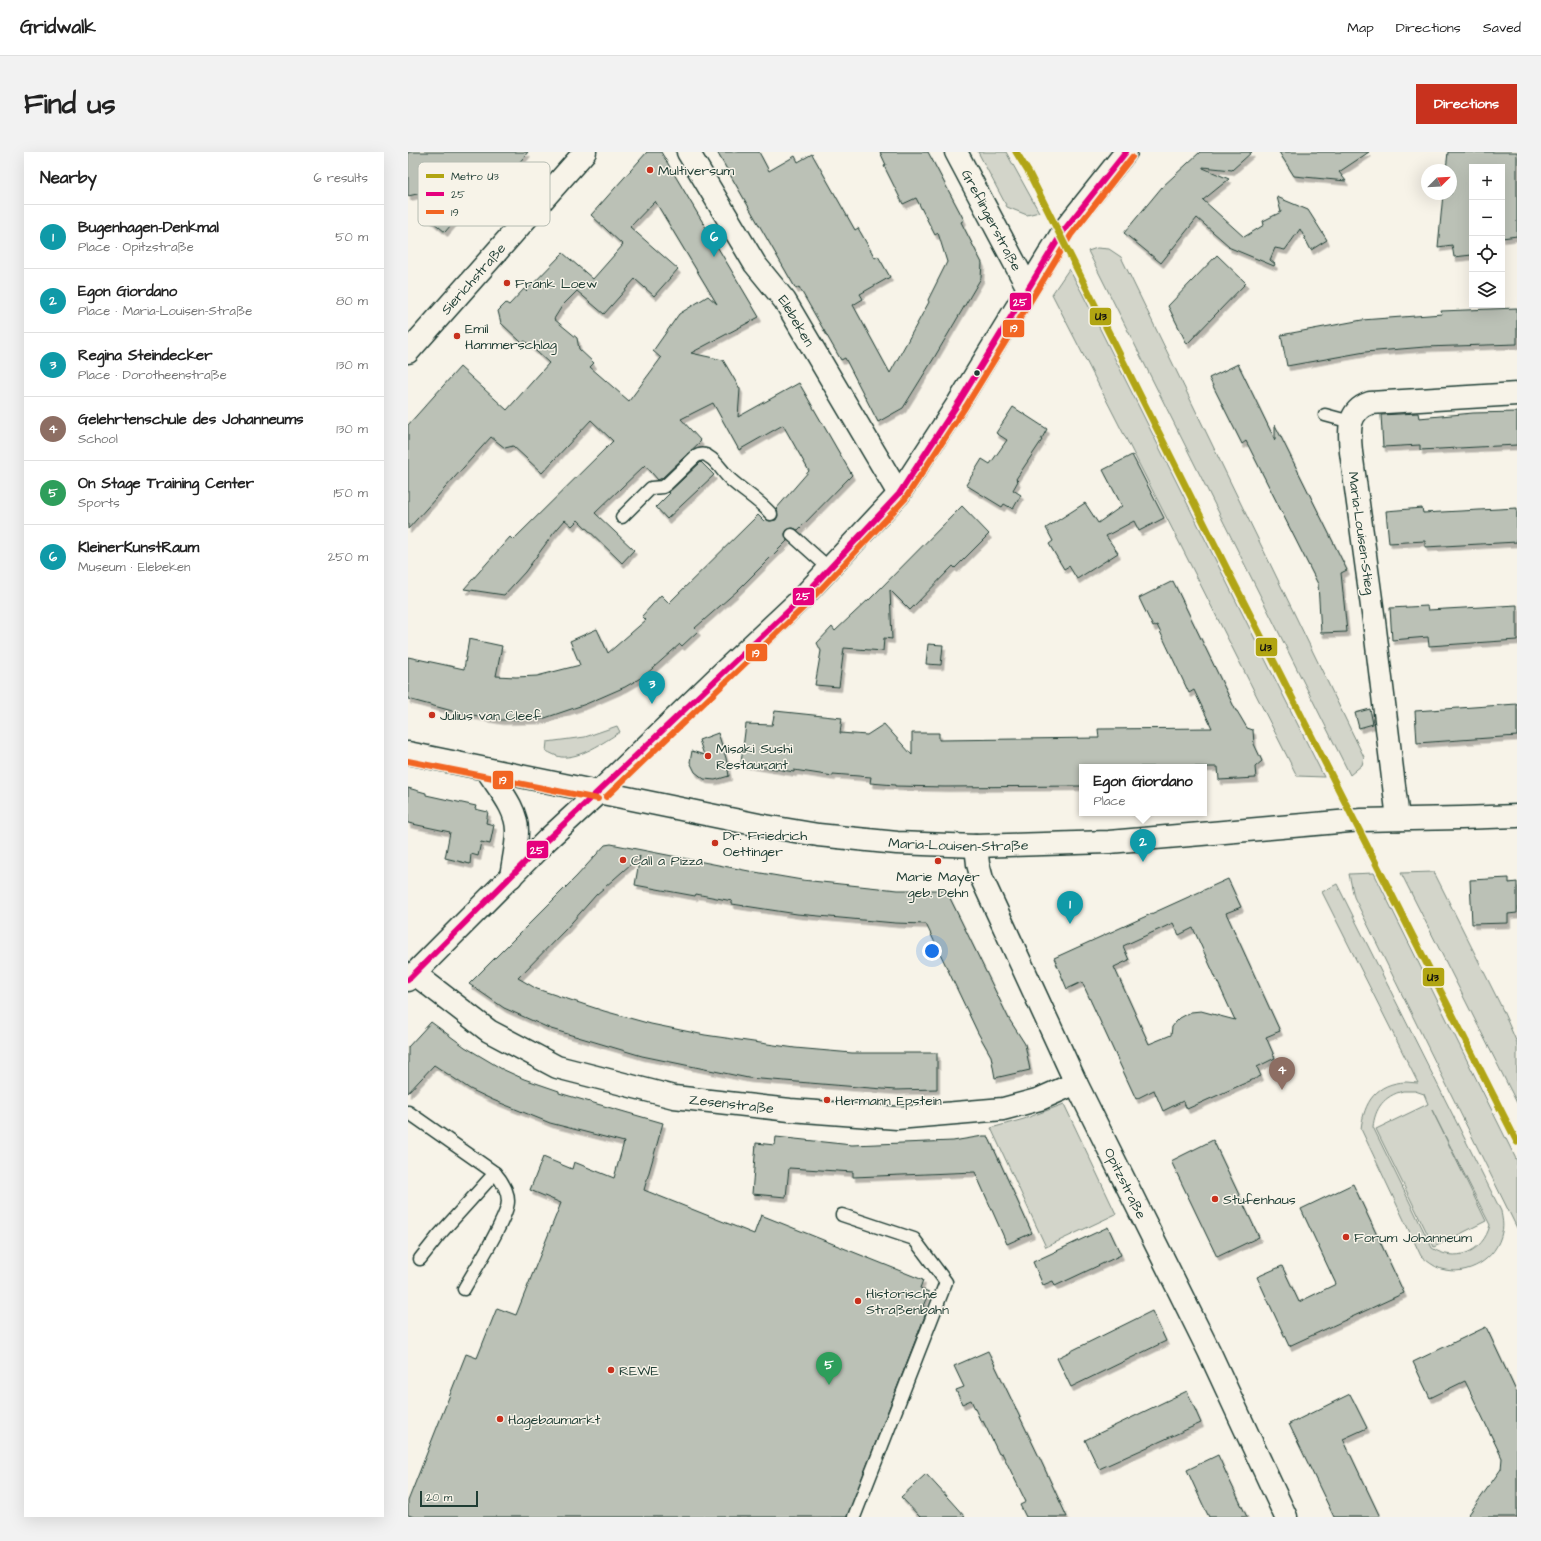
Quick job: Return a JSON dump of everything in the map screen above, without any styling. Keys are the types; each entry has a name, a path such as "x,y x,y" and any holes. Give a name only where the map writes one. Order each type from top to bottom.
{"street":[{"name":"Sierichstraße","path":"550,192 585,152"},
{"name":"Elebeken","path":"688,152 755,264 785,301 899,494"},
{"name":"Greflingerstraße","path":"956,152 1028,288"},
{"path":"411,977 548,838 600,792 717,678 800,600 899,494 959,402 1064,230 1126,152"},
{"name":"Sierichstraße","path":"408,352 520,226"},
{"path":"1351,422 1358,409 1376,402 1517,394"},
{"name":"Maria-Louisen-Stieg","path":"1351,422 1349,438 1374,620 1398,819"},
{"name":"Maria-Louisen-Straße","path":"408,753 759,825 818,834 897,843 976,846 1109,842 1361,820 1517,816"},
{"path":"487,770 512,809 515,820 517,831 511,877"},
{"name":"Opitzstraße","path":"976,846 978,864 982,879 1076,1083 1209,1351 1286,1517"},
{"name":"Zesenstraße","path":"411,977 489,1031 557,1067 674,1097 790,1110 897,1118 1003,1109 1040,1098 1076,1083"}],"lane":[{"path":"1325,415 1351,422"},
{"path":"622,517 651,488 663,487 699,454 710,457 731,480 761,502 771,514"},
{"path":"792,535 828,570"},
{"path":"408,1112 495,1174 505,1185 508,1201 505,1216 464,1289"},
{"path":"420,1259 469,1201 495,1174"},
{"path":"842,1216 914,1239 946,1282 854,1517"}],"shaded area":[{"path":"978,152 1006,152 1039,212 1027,215 1007,207"},
{"path":"1097,248 1109,249 1121,257 1364,757 1362,765 1350,775 1088,251"},
{"path":"1069,269 1324,777 1297,776 1052,294"},
{"path":"617,726 620,732 584,753 561,757 546,751 547,742 585,737"},
{"path":"1434,872 1500,1004 1517,1043 1517,1103 1401,873"},
{"path":"1374,873 1517,1161 1517,1228 1354,897 1349,874"},
{"path":"1337,884 1501,1211 1503,1227 1499,1242 1488,1258 1471,1268 1451,1271 1441,1269 1421,1256 1361,1129 1365,1110 1373,1096 1379,1090 1396,1083 1418,1083 1322,892","holes":["1403,1091 1415,1091 1424,1094 1428,1104 1376,1129 1434,1247 1486,1221 1432,1110 1490,1225 1481,1243 1475,1249 1467,1253 1450,1255 1432,1248 1373,1127 1378,1109 1386,1100 1396,1093"]},
{"path":"1064,1104 1116,1214 1046,1247 991,1128 1024,1119"}],"building":[{"path":"408,152 528,152 520,162 418,162 418,194 408,196"},
{"path":"647,152 661,152 759,317 691,353 723,360 740,389 738,417 799,383 852,475 798,530 793,528 787,530 785,534 787,541 737,591 695,628 698,631 682,646 680,644 644,676 625,687 586,704 542,719 501,720 456,712 408,699 408,657 464,669 469,639 502,646 496,676 537,676 580,665 570,641 597,629 608,653 646,620 642,616 661,595 669,603 758,515 764,521 766,519 769,521 776,520 778,516 776,509 809,471 783,425 739,450 713,403 681,419 701,441 662,478 658,480 645,465 595,513 634,550 622,563 578,520 572,526 565,520 525,572 504,595 464,589 510,537 513,540 613,441 591,420 542,473 513,446 505,448 491,437 408,529 408,425 460,367 507,410 549,363 525,341 522,343 501,323 498,311 506,303 509,305 524,289 526,291 563,253 593,279 623,245 591,215","holes":["655,201 717,304 708,296 679,314 653,351 661,358 629,401 590,367 594,363 579,349 577,338 554,319 562,306 577,291 604,314 635,279 654,296 678,269 630,227"]},
{"path":"717,152 759,152 769,171 795,156 798,162 812,154 855,230 858,228 875,258 878,256 890,277 860,294 863,299 853,305 890,373 929,302 928,300 947,262 938,233 935,235 916,198 903,204 884,166 886,165 880,152 928,152 964,220 961,222 982,263 981,278 903,408 878,422 845,358 841,360 799,287 796,289"},
{"path":"1200,152 1252,152 1232,170 1203,167 1229,179 1203,200 1244,237 1264,225 1263,221 1281,212 1277,197 1308,210 1327,240 1311,250 1300,229 1285,250 1275,248 1270,260 1275,264 1274,266 1228,247 1229,246 1197,218 1161,263 1124,233 1162,187"},
{"path":"1279,152 1369,152 1339,172 1346,181 1294,176"},
{"path":"1448,152 1517,152 1517,236 1505,238 1505,164 1469,164 1469,255 1454,257 1452,245 1438,247 1442,200 1457,200 1457,164 1447,164"},
{"path":"438,226 450,226 445,232"},
{"path":"1217,255 1246,283 1187,344 1168,306"},
{"path":"1517,308 1517,344 1425,347 1365,352 1287,366 1281,335 1362,320 1442,314 1441,311"},
{"path":"1238,364 1275,440 1275,425 1347,570 1341,573 1347,632 1321,633 1318,584 1246,441 1242,444 1209,378"},
{"path":"1013,407 1047,429 1042,440 1016,479 1018,481 1013,490 1021,495 1013,509 1004,504 1002,507 966,485 982,459 990,464 1007,440 996,433"},
{"path":"1517,412 1517,445 1420,450 1420,445 1383,447 1381,415 1418,413 1419,418 1473,413"},
{"path":"1132,455 1164,518 1139,531 1134,521 1106,536 1118,553 1077,579 1069,566 1064,569 1049,544 1053,541 1046,528 1085,503 1098,523 1122,506 1103,470"},
{"path":"701,462 714,475 667,519 656,507 670,493 669,492"},
{"path":"962,506 989,534 955,568 953,566 910,610 890,590 892,639 884,638 883,651 844,648 839,687 815,685 821,651 817,643 832,627 835,631 869,600"},
{"path":"1422,508 1423,513 1517,508 1517,542 1425,547 1425,541 1389,543 1386,511"},
{"path":"1173,581 1236,711 1247,728 1253,730 1254,744 1262,761 1255,767 1256,778 1219,780 1218,767 1207,767 1207,764 1079,764 1079,786 895,786 870,783 871,777 833,774 833,776 794,770 794,772 741,763 746,724 772,725 775,711 842,718 840,733 867,735 884,724 912,755 912,733 939,733 939,740 1099,738 1098,729 1212,728 1194,690 1189,693 1157,625 1153,627 1139,598"},
{"path":"1517,605 1517,640 1429,646 1428,637 1392,640 1390,608 1427,606 1428,610"},
{"path":"928,644 943,645 941,665 926,664"},
{"path":"1517,704 1517,736 1417,743 1415,711"},
{"path":"1370,709 1373,724 1359,728 1355,713"},
{"name":"Misaki Sushi Restaurant","path":"718,733 726,758 729,776 715,780 704,779 695,772 690,762 692,751 704,755 699,740"},
{"path":"408,788 426,793 426,795 476,806 475,809 488,812 486,823 494,825 490,844 481,842 478,856 471,854 470,864 445,858 450,832 408,823"},
{"path":"611,844 802,880 898,890 946,890 1009,1019 1025,1044 1030,1070 995,1078 991,1056 978,1033 926,924 895,923 797,914 732,904 732,901 696,894 695,896 635,885 640,856 596,895 565,930 518,978 537,989 604,1011 651,1024 705,1035 795,1048 852,1053 937,1053 937,1089 895,1090 748,1078 642,1056 551,1029 504,1008 469,984 577,876 605,845"},
{"path":"1509,878 1509,883 1517,882 1517,913 1508,914 1508,923 1472,924 1470,880"},
{"path":"1228,879 1241,907 1226,913 1280,1031 1266,1037 1275,1058 1257,1067 1261,1076 1187,1109 1183,1101 1163,1111 1154,1090 1136,1099 1082,982 1067,989 1054,958","holes":["1173,923 1179,935 1193,928 1235,1020 1201,1011 1191,1012 1176,1022 1172,1027 1171,1035 1149,1044 1114,967 1129,960 1123,946"]},
{"path":"431,1022 465,1047 502,1069 524,1079 559,1091 559,1093 663,1123 644,1190 754,1234 761,1215 923,1280 920,1288 929,1292 923,1306 928,1308 847,1517 414,1517 408,1515 408,1501 466,1354 477,1358 497,1308 516,1315 561,1203 530,1190 543,1157 572,1169 574,1162 614,1178 624,1142 550,1123 493,1100 470,1089 434,1065 408,1093 408,1047"},
{"path":"988,1136 1032,1233 1007,1244 975,1172 853,1177 853,1172 789,1168 786,1197 752,1194 756,1143 775,1145 776,1137 852,1145 953,1141"},
{"name":"Stufenhaus","path":"1213,1140 1259,1237 1217,1257 1171,1161"},
{"name":"Forum Johanneum","path":"1353,1184 1404,1293 1289,1346 1257,1277 1282,1266 1299,1302 1336,1284 1301,1209"},
{"path":"1108,1227 1121,1255 1055,1286 1053,1281 1043,1285 1033,1262"},
{"path":"1152,1311 1166,1341 1071,1387 1057,1358"},
{"path":"1486,1327 1517,1393 1517,1517 1467,1517 1501,1469 1502,1458 1465,1381 1430,1398 1413,1362"},
{"path":"988,1351 1067,1517 1026,1517 1020,1505 1026,1502 1002,1453 999,1454 983,1421 981,1422 971,1400 962,1404 956,1390 964,1387 954,1366"},
{"path":"1187,1391 1201,1423 1099,1469 1085,1440"},
{"path":"1350,1394 1367,1428 1343,1439 1380,1517 1334,1517 1289,1424"},
{"path":"1218,1455 1247,1517 1209,1517 1203,1505 1187,1470"},
{"path":"926,1474 965,1517 920,1517 901,1497"}],"metro line":[{"name":"U3","path":"1016,152 1029,173 1227,569 1517,1142"}],"transit line":[{"name":"25","path":"408,980 548,839 800,600 899,494 959,402 1064,230 1126,152"},
{"name":"19","path":"606,797 805,606 905,499 966,406 1071,235 1132,157"},
{"name":"19","path":"408,761 598,799"}],"place":[{"name":"Multiversum","path":"650,170"},
{"name":"KleinerKunstRaum","path":"714,257"},
{"name":"Frank Loew","path":"507,283"},
{"name":"Emil Hammerschlag","path":"457,336"},
{"name":"Regina Steindecker","path":"652,704"},
{"name":"Julius van Cleef","path":"432,715"},
{"name":"Misaki Sushi Restaurant","path":"708,756"},
{"name":"Dr. Friedrich Oettinger","path":"715,843"},
{"name":"Call a Pizza","path":"623,860"},
{"name":"Marie Mayer geb. Dehn","path":"938,861"},
{"name":"Egon Giordano","path":"1143,862"},
{"name":"Bugenhagen-Denkmal","path":"1070,924"},
{"name":"Gelehrtenschule des Johanneums","path":"1282,1090"},
{"name":"Hermann Epstein","path":"827,1100"},
{"name":"Stufenhaus","path":"1215,1199"},
{"name":"Forum Johanneum","path":"1346,1237"},
{"name":"Historische Straßenbahn","path":"858,1301"},
{"name":"REWE","path":"611,1370"},
{"name":"On Stage Training Center","path":"829,1385"},
{"name":"Hagebaumarkt","path":"500,1419"}]}
